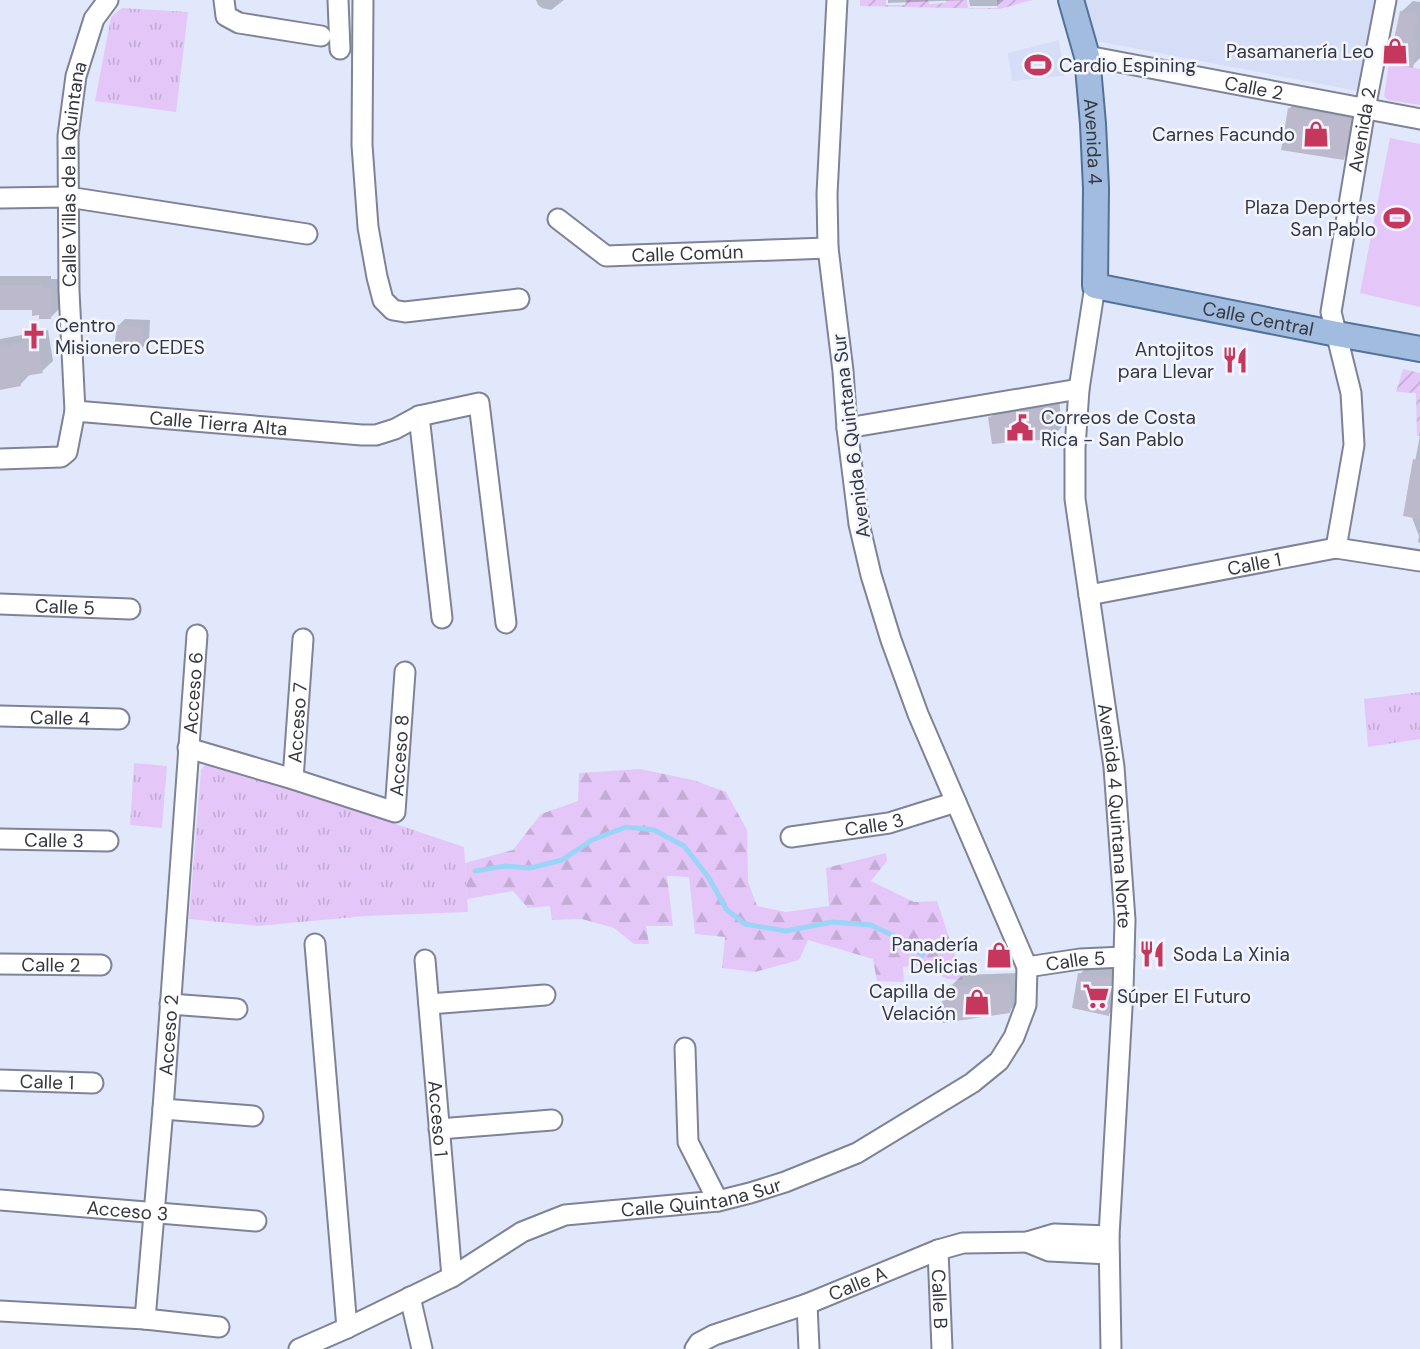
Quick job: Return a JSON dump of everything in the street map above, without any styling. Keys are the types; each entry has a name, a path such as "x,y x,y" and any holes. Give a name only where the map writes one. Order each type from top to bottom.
{"main road":[{"name":"Avenida 4","path":"1071,0 1087,56 1093,124 1096,188 1095,286"},
{"name":"Calle Central","path":"1095,286 1420,349"}],"street":[{"name":"Calle Villas de la Quintana","path":"0,459 61,457 67,452 75,411 69,292 68,136 76,76 94,19 108,0"},
{"path":"224,0 226,16 239,23 321,36"},
{"path":"338,0 340,50"},
{"path":"363,0 362,145 368,227 383,300 393,310 405,313 519,299"},
{"name":"Avenida 6 Quintana Sur","path":"837,0 827,194 828,248 844,371 847,428 859,524 891,640 918,714 1027,967"},
{"name":"Avenida 2","path":"1336,548 1354,445 1351,393 1331,312 1386,0"},
{"name":"Calle 2","path":"1087,56 1420,119"},
{"path":"0,198 68,197 307,234"},
{"name":"Calle Común","path":"558,219 606,256 828,248"},
{"name":"Avenida 4 Quintana Norte","path":"1095,286 1079,389 1075,499 1114,767 1125,920 1109,1245 1111,1349"},
{"path":"847,428 1079,389"},
{"name":"Calle Tierra Alta","path":"75,411 376,435 419,416 479,403 506,623"},
{"path":"419,416 442,618"},
{"name":"Calle 1","path":"1088,595 1336,548 1420,561"},
{"name":"Calle 5","path":"0,604 130,609"},
{"name":"Acceso 6","path":"188,748 197,635"},
{"name":"Acceso 7","path":"188,748 293,779 303,639"},
{"name":"Acceso 8","path":"293,779 395,812 405,673"},
{"name":"Calle 4","path":"0,716 119,719"},
{"name":"Acceso 2","path":"145,1320 163,1109 188,748"},
{"name":"Calle 3","path":"791,836 889,823 956,802"},
{"name":"Calle 3","path":"0,839 108,841"},
{"path":"315,944 348,1328"},
{"name":"Calle 5","path":"1027,967 1080,959 1124,957"},
{"name":"Acceso 1","path":"425,960 452,1277"},
{"name":"Calle 2","path":"0,964 101,965"},
{"name":"Calle Quintana Sur","path":"299,1349 452,1277 523,1232 565,1215 718,1201 751,1194 857,1153 972,1083 999,1061 1014,1037 1026,1005 1027,967"},
{"path":"429,1004 545,995"},
{"path":"170,1004 237,1009"},
{"path":"685,1048 688,1142 718,1201"},
{"name":"Calle 1","path":"0,1080 93,1083"},
{"path":"163,1109 253,1116"},
{"path":"439,1129 552,1120"},
{"name":"Acceso 3","path":"0,1200 256,1221"},
{"name":"Calle A","path":"695,1349 699,1343 714,1335 807,1304 938,1250 963,1243 1027,1242 1054,1234 1109,1245"},
{"name":"Calle B","path":"938,1250 942,1349"},
{"path":"411,1297 422,1349"},
{"path":"807,1304 809,1349"},
{"path":"0,1311 219,1327"}],"shaded area":[{"path":"1084,0 1376,0 1358,91 1096,41"},
{"path":"1059,40 1064,76 1012,81 1008,53"}],"green space":[{"path":"860,0 886,0 886,5 905,5 906,0 928,0 929,4 946,3 946,0 967,0 968,8 997,8 997,0 1032,0 1000,9 860,6"},
{"path":"122,8 188,12 176,112 95,101 111,17"},
{"path":"1389,63 1420,69 1420,105 1388,100 1384,96"},
{"name":"Plaza Deportes San Pablo","path":"1390,138 1420,144 1420,307 1360,293"},
{"path":"1403,369 1420,373 1420,436 1417,435 1416,393 1396,392"},
{"path":"1420,692 1420,739 1368,747 1364,699"},
{"path":"210,762 464,847 468,912 366,916 258,926 189,919 201,770"},
{"path":"134,763 167,766 162,828 130,825"},
{"path":"640,769 693,780 726,792 747,830 748,882 757,906 786,912 829,906 826,868 886,853 887,861 871,881 914,902 937,901 963,980 947,979 920,965 903,967 904,982 877,981 873,959 808,940 799,960 755,972 722,968 725,937 695,934 689,877 667,876 673,926 646,926 649,944 634,944 614,928 582,919 552,920 550,906 528,908 513,891 467,899 465,863 513,850 541,814 578,801 579,773"}],"building":[{"path":"1400,11 1418,15 1413,40 1418,41 1413,68 1389,63"},
{"name":"Carnes Facundo","path":"1288,108 1351,119 1344,160 1281,150"},
{"path":"0,285 42,285 42,288 51,288 51,319 32,316 32,310 0,310"},
{"path":"117,325 144,327 142,350 114,348"},
{"path":"37,340 43,373 19,377 21,386 0,390 0,347"},
{"name":"Correos de Costa Rica - San Pablo","path":"1048,409 1052,439 992,444 988,417"},
{"path":"1413,459 1420,460 1420,519 1403,516"},
{"name":"Súper El Futuro","path":"1078,973 1111,977 1109,1016 1072,1008"},
{"name":"Capilla de Velación","path":"1009,983 1010,1013 943,1023 942,992 949,992 949,985"}],"waterway":[{"path":"475,871 505,866 530,868 562,860 592,840 626,827 654,830 684,846 709,878 726,909 745,924 786,931 832,922 871,925 923,955"}],"place":[{"name":"Pasamanería Leo","path":"1395,51"},
{"name":"Cardio Espining","path":"1038,65"},
{"name":"Carnes Facundo","path":"1316,134"},
{"name":"Plaza Deportes San Pablo","path":"1397,218"},
{"name":"Centro Misionero CEDES","path":"34,336"},
{"name":"Antojitos para Llevar","path":"1235,360"},
{"name":"Correos de Costa Rica - San Pablo","path":"1020,428"},
{"name":"Soda La Xinia","path":"1152,954"},
{"name":"Panadería Delicias","path":"999,955"},
{"name":"Súper El Futuro","path":"1096,996"},
{"name":"Capilla de Velación","path":"977,1002"}]}
